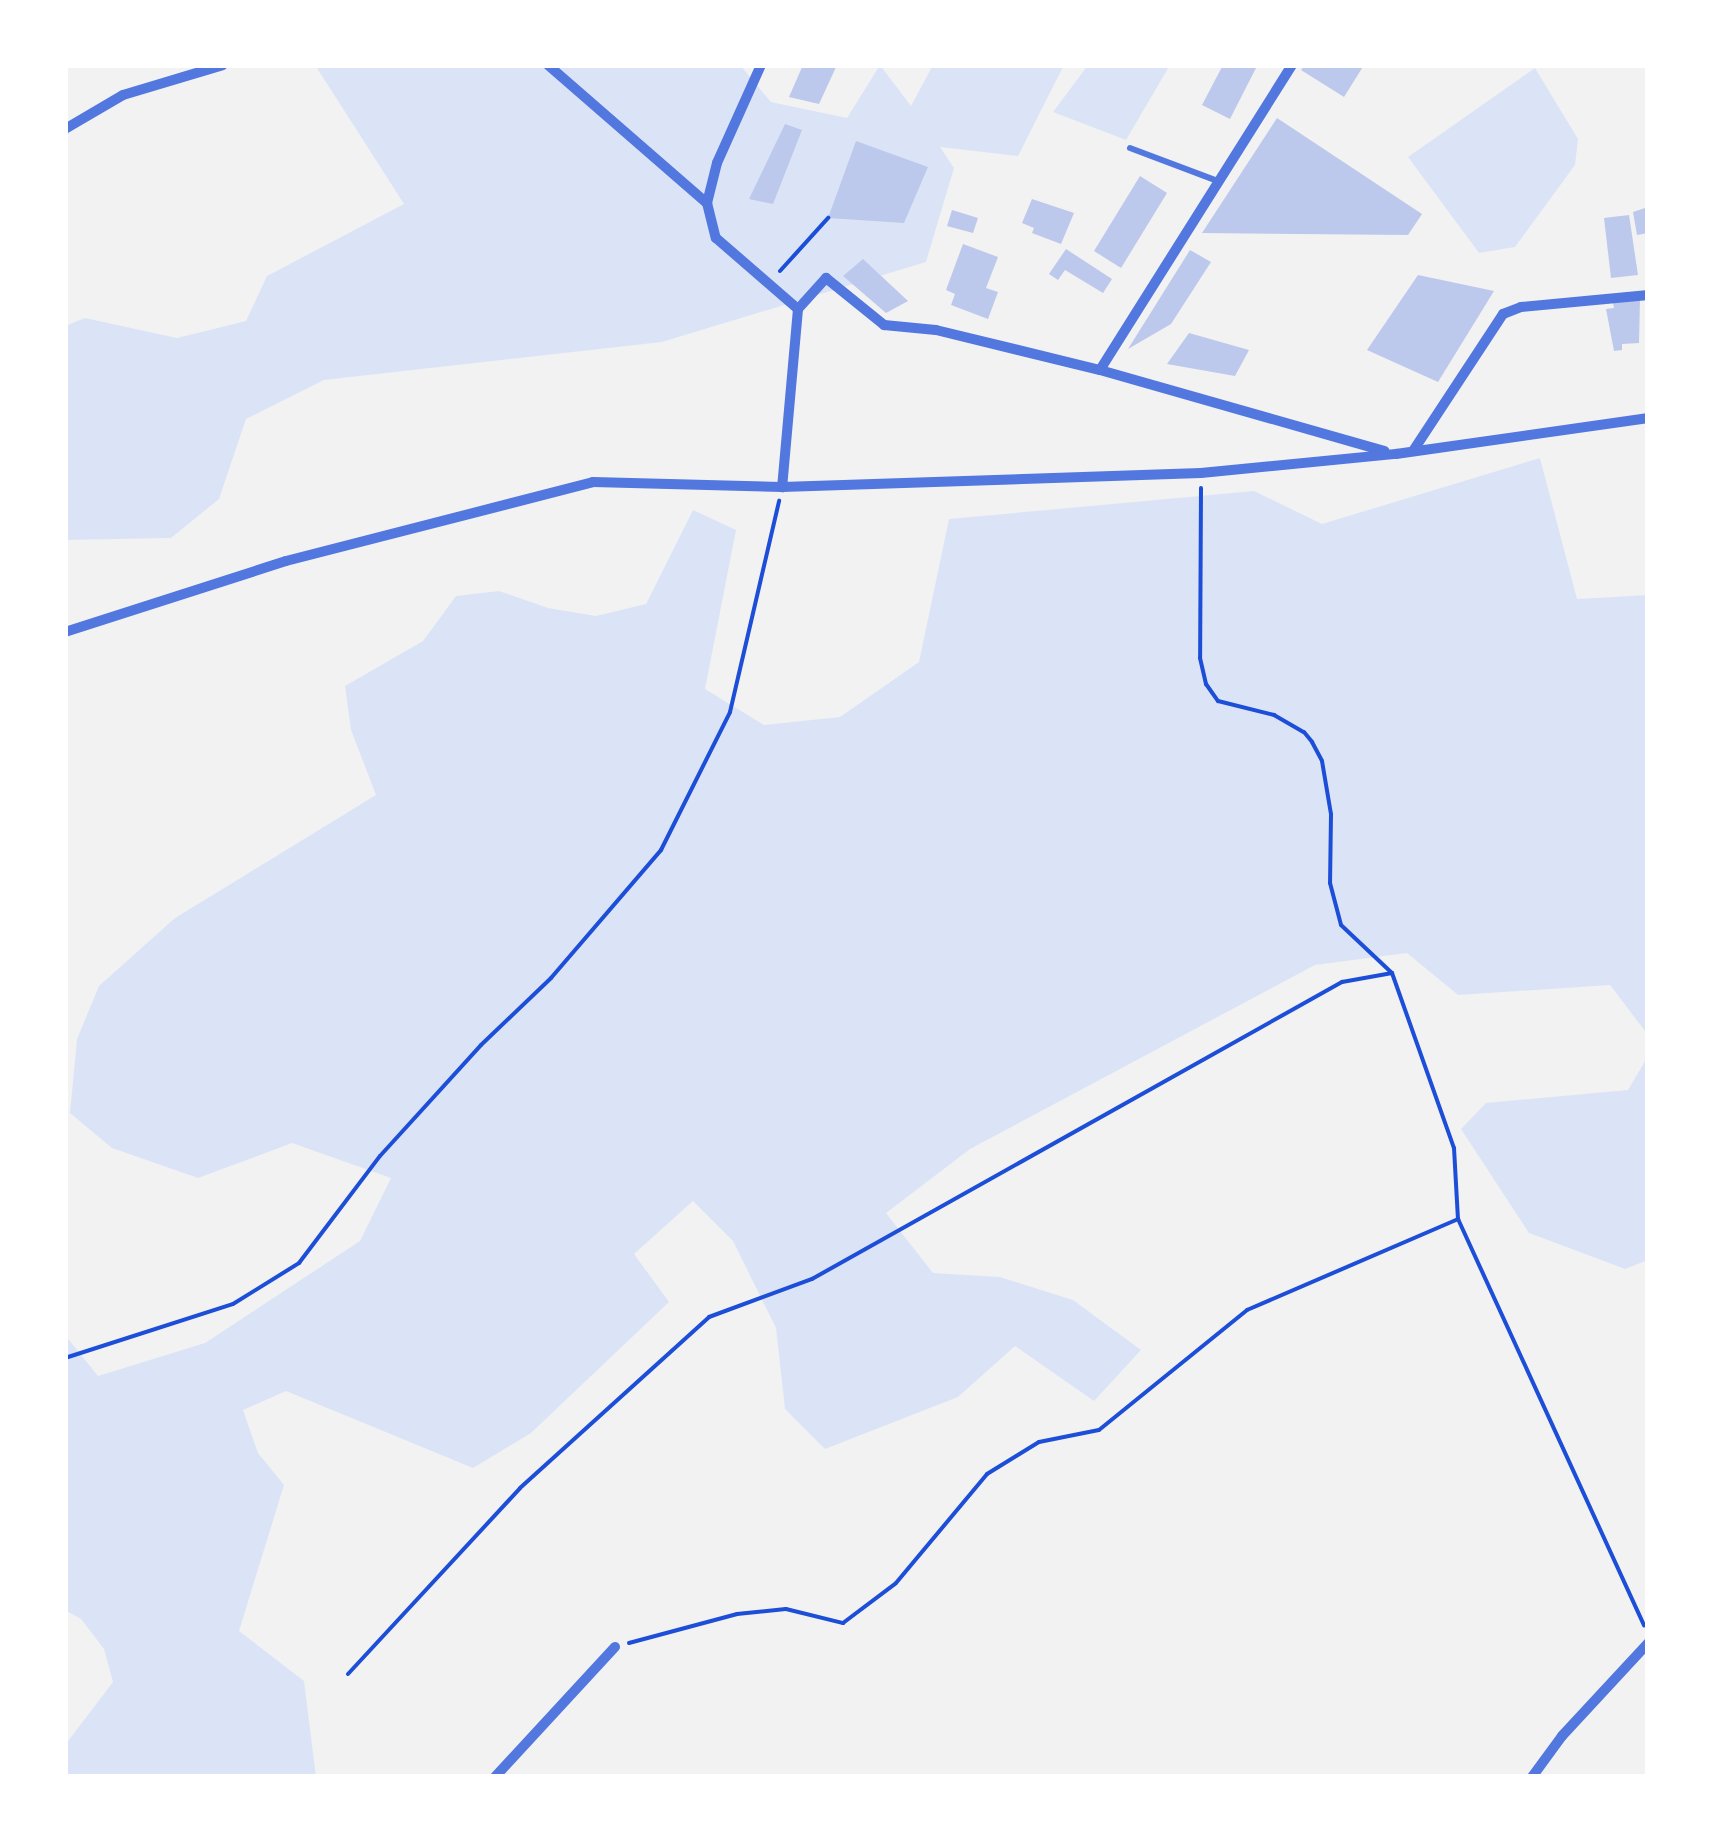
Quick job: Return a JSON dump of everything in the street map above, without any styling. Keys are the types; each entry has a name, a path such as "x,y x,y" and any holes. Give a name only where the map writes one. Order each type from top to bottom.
{"street":[{"path":"65,129 123,96 223,65"},
{"path":"548,65 707,203"},
{"path":"761,65 717,163 707,203 716,238 798,308"},
{"path":"1100,370 1292,65"},
{"path":"782,487 798,308 826,278 884,326 936,330 1100,370 1396,454"},
{"path":"1413,451 1503,314 1521,308 1648,294"},
{"path":"65,632 286,561 593,482 782,487 1201,473 1396,454 1648,418"},
{"path":"1532,1777 1562,1736 1648,1640"},
{"path":"495,1777 615,1647"}],"lane":[{"path":"1130,148 1219,182"}],"path":[{"path":"770,282 828,218"},
{"path":"1201,473 1200,658 1206,684 1218,700 1274,715 1304,732 1322,761 1330,814 1330,883 1341,925 1392,973 1454,1148 1458,1219 1648,1640"},
{"path":"65,1358 233,1304 300,1263 380,1156 481,1046 551,978 660,850 730,712 782,487"},
{"path":"348,1674 520,1488 709,1317 812,1279 1342,982 1392,973"},
{"path":"615,1647 737,1614 786,1608 843,1623 896,1583 987,1474 1040,1442 1099,1430 1247,1310 1458,1219"}],"shaded area":[{"path":"315,65 740,65 771,102 847,118 880,65 911,106 933,65 1064,65 1018,156 940,147 954,168 926,262 662,342 324,380 246,419 219,499 171,538 65,540 65,326 85,318 177,338 246,321 267,276 404,204"},
{"path":"1088,65 1170,65 1126,140 1053,112"},
{"path":"1535,68 1578,139 1575,165 1515,247 1479,253 1408,157"},
{"path":"1540,458 1577,599 1648,595 1648,1035 1610,985 1458,995 1407,953 1315,965 970,1149 886,1213 933,1273 1000,1277 1073,1300 1141,1350 1094,1401 1015,1346 958,1397 825,1449 785,1409 776,1328 733,1241 693,1201 634,1254 669,1302 531,1433 473,1468 286,1391 243,1410 258,1453 284,1485 239,1631 304,1681 316,1777 65,1777 65,1745 113,1682 104,1649 81,1619 65,1610 65,1335 98,1376 205,1343 360,1241 391,1178 292,1143 198,1178 112,1148 70,1113 77,1039 99,986 175,918 376,795 351,730 345,686 423,641 456,596 499,591 548,608 596,616 646,604 693,510 736,530 705,689 764,725 840,717 919,662 949,519 1254,491 1322,524"},
{"path":"1648,1056 1648,1260 1625,1269 1529,1233 1461,1129 1486,1103 1628,1090"}],"building":[{"path":"803,65 837,65 819,104 789,97"},
{"path":"1223,65 1257,66 1230,119 1202,105"},
{"path":"1305,65 1364,65 1344,97 1301,70"},
{"path":"1277,118 1422,214 1408,235 1202,233"},
{"path":"785,124 802,130 773,204 749,199"},
{"path":"856,141 928,167 904,223 828,218"},
{"path":"1140,176 1167,193 1121,268 1094,251"},
{"path":"1032,199 1074,213 1061,244 1032,233 1034,228 1022,223"},
{"path":"1648,207 1648,233 1637,235 1633,212"},
{"path":"952,210 978,218 973,233 947,226"},
{"path":"1629,215 1638,275 1611,278 1604,218"},
{"path":"963,244 998,257 986,288 998,292 988,319 951,305 955,294 946,290"},
{"path":"1066,249 1112,279 1103,293 1065,270 1058,280 1049,274"},
{"path":"1190,250 1211,262 1171,324 1128,349"},
{"path":"863,259 908,301 886,313 843,276"},
{"path":"1418,275 1494,291 1438,382 1367,350"},
{"path":"1640,300 1639,343 1622,344 1622,350 1614,351 1606,309 1614,308 1613,303"},
{"path":"1189,333 1249,350 1235,376 1167,364"}]}
